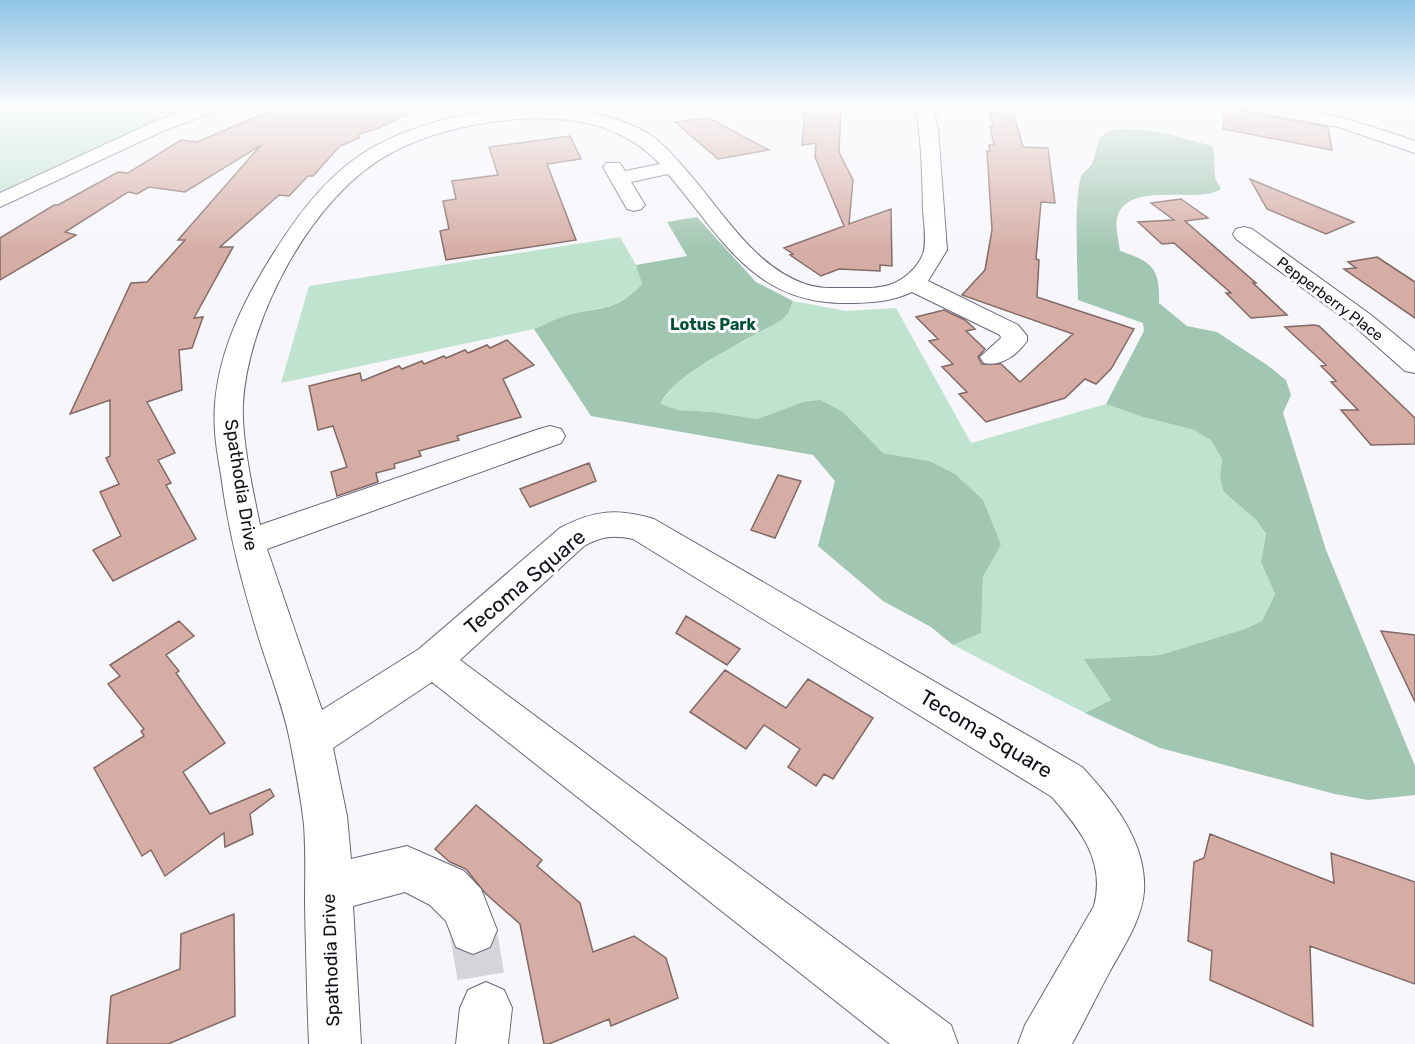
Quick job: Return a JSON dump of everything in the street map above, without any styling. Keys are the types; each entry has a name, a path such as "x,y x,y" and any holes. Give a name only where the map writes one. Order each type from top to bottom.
{"street":[{"path":"0,201 100,154"},
{"name":"Spathodia Drive","path":"335,1044 326,827 311,740 248,542 230,436 229,406 233,377 252,312 284,256 329,192 353,169 376,154"},
{"name":"Spathodia Drive","path":"661,154 743,249 774,278 795,289 821,295 852,296 883,294 907,287 930,263 936,249 930,154"},
{"path":"634,205 617,172 674,167"},
{"name":"Pepperberry Place","path":"1244,234 1362,320 1415,365"},
{"path":"912,283 1009,330 1014,336 1014,341 993,357"},
{"path":"248,542 550,436"},
{"name":"Tecoma Square","path":"311,740 432,661 572,537 594,525 613,522 642,528 1067,782 1094,811 1107,832 1119,864 1121,882 1116,910 1044,1044"},
{"path":"432,661 932,1044"},
{"path":"329,888 407,869 447,888 464,906 473,930"}],"green space":[{"path":"0,154 88,154 39,175 0,194"},
{"path":"1095,154 1214,154 1215,178 1221,189 1196,195 1148,196 1134,199 1123,206 1117,218 1120,251 1140,259 1152,268 1158,281 1159,303 1187,326 1217,332 1286,380 1291,395 1283,413 1326,550 1415,766 1415,795 1368,800 1335,794 1160,748 1085,713 1111,700 1084,659 1160,655 1245,629 1262,621 1275,594 1261,562 1266,534 1256,520 1223,491 1220,478 1222,459 1211,440 1194,430 1143,417 1106,404 1144,331 1143,323 1078,300 1079,184 1082,175 1092,163"},
{"path":"697,217 756,282 793,301 789,312 782,320 696,369 668,393 661,404 678,410 713,412 757,419 803,402 820,400 843,412 883,453 929,461 955,474 983,500 1001,545 983,577 981,633 953,645 931,627 883,601 818,546 835,481 813,455 591,416 534,329 561,317 623,301 642,284 636,265 687,256 667,222"},
{"path":"620,237 636,265 642,284 632,294 614,305 577,312 534,329 281,383 309,286"},
{"path":"793,301 846,311 896,308 971,443 1106,404 1143,417 1194,430 1212,440 1222,459 1220,478 1223,491 1256,520 1266,535 1261,562 1275,594 1262,621 1245,629 1160,655 1085,659 1111,700 1085,713 953,645 981,633 983,577 1001,545 929,461 883,453 843,412 803,402 757,419 713,412 678,410 661,404 680,381 696,369 782,320 789,312"}],"building":[{"path":"159,154 247,154 185,192 149,187 137,194 128,192 65,232 76,235 0,280 0,238 54,205 58,205 118,172 128,173"},
{"path":"253,154 333,154 313,176 308,176 289,196 279,195 220,247 233,247 194,318 203,317 192,348 179,350 182,390 147,402 175,453 158,460 171,483 166,485 196,539 113,581 93,550 121,536 100,492 119,484 106,458 110,456 110,400 70,414 131,283 147,282 185,240 178,240"},
{"path":"491,154 578,154 581,159 547,164 576,240 446,260 440,231 449,229 443,201 456,199 452,181 498,175"},
{"path":"712,154 748,154 718,159"},
{"path":"815,154 840,154 853,180 849,224 891,209 892,266 880,265 880,271 839,269 821,276 790,255 793,254 784,248 844,226"},
{"path":"987,154 1049,154 1055,203 1041,202 1036,259 1039,260 1037,297 1134,329 1111,369 1096,384 1085,379 1065,398 986,422 959,394 967,392 942,367 953,364 929,341 938,339 916,317 944,310 965,320 975,329 966,331 985,349 978,357 982,364 1001,364 1020,382 1073,334 962,295 985,270 992,230"},
{"path":"1250,179 1354,222 1326,234 1267,209"},
{"path":"1181,199 1208,218 1185,221 1256,283 1253,283 1287,315 1251,318 1226,293 1231,293 1174,243 1162,244 1138,222 1174,220 1151,203"},
{"path":"1377,257 1415,282 1415,318 1344,269 1356,268 1348,262"},
{"path":"1319,326 1415,418 1415,444 1371,445 1341,410 1358,410 1331,382 1336,381 1321,366 1326,365 1285,327"},
{"path":"507,340 534,365 503,379 521,417 457,436 459,440 419,451 421,456 394,464 395,468 376,473 378,482 337,496 331,472 347,467 333,426 318,430 309,386 360,373 362,381 399,366 402,369 422,361 424,364 465,350 468,353 487,345 490,348"},
{"path":"589,463 596,481 530,507 520,489"},
{"path":"778,475 801,481 775,538 751,530"},
{"path":"686,616 740,649 727,665 676,633"},
{"path":"179,621 194,636 166,655 179,671 176,673 225,743 183,772 210,814 270,789 274,796 250,814 253,834 225,847 224,833 165,876 151,850 142,856 94,768 144,736 141,731 144,729 108,684 120,676 110,665"},
{"path":"1381,631 1415,635 1415,702"},
{"path":"725,670 786,708 808,679 873,718 833,779 824,774 816,786 788,767 800,749 764,725 746,749 690,712"},
{"path":"476,805 542,860 537,866 580,903 593,952 634,936 666,958 678,998 611,1026 609,1019 544,1044 520,924 485,893 466,869 450,862 435,849"},
{"path":"1210,834 1334,883 1331,853 1415,882 1415,984 1310,946 1313,1026 1210,980 1212,951 1188,941 1194,862 1204,858"},
{"path":"234,914 235,1016 168,1044 107,1044 111,996 180,969 181,934"}],"tunnel":[{"path":"473,930 486,1008"}],"district":[{"name":"Lotus Park","path":"713,324"}]}
